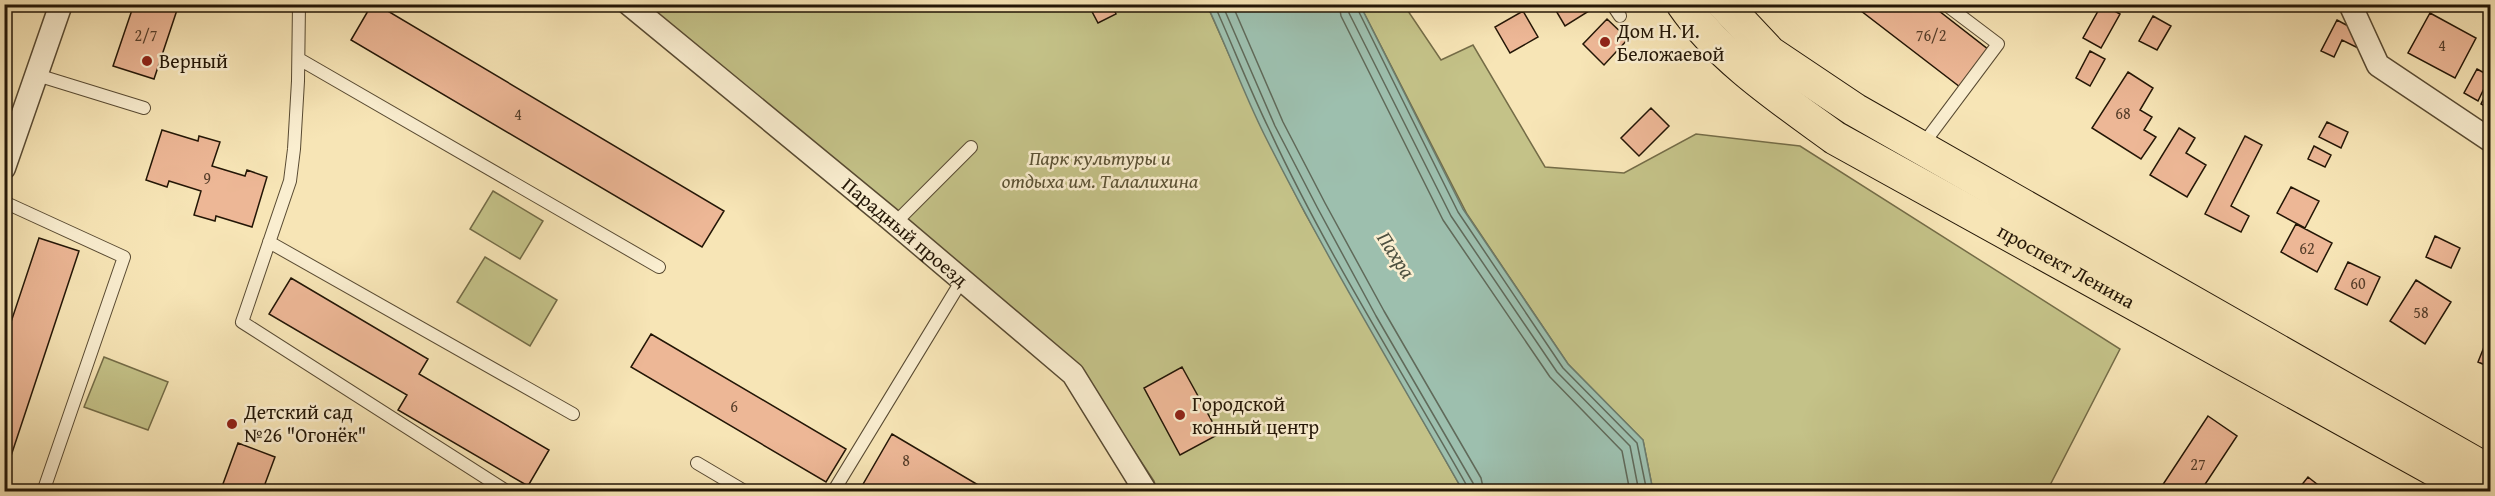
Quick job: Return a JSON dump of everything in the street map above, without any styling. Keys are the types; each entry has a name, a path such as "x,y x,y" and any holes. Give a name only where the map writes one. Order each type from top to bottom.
{"main road":[{"name":"проспект Ленина","path":"1683,4 1692,17 1752,76 1835,138 2473,485"},
{"name":"проспект Ленина","path":"1725,4 1770,53 1854,110 1920,147 2473,485"}],"street":[{"path":"4,168 60,4"},
{"name":"Парадный проезд","path":"629,4 895,223 1073,374 1146,492"},
{"path":"2350,4 2378,65 2490,140"}],"lane":[{"path":"299,4 299,59 290,181 242,322 508,492"},
{"path":"1612,4 1620,16"},
{"path":"1920,147 1998,44 1945,4"},
{"path":"299,59 659,267"},
{"path":"37,75 144,108"},
{"path":"895,223 971,147"},
{"path":"4,202 124,257 43,492"},
{"path":"269,242 573,414"},
{"path":"833,492 962,280"},
{"path":"697,463 746,492"}],"green space":[{"name":"Парк культуры и отдыха им. Талалихина","path":"647,5 1207,5 1263,131 1305,213 1463,491 1157,491 1154,481 1075,361"},
{"path":"1360,5 1404,5 1441,60 1473,45 1545,167 1624,173 1696,134 1800,146 2120,349 2047,491 1653,491 1643,440 1568,364 1467,214"},
{"path":"493,191 543,221 520,259 470,229"},
{"path":"485,257 557,300 530,346 457,302"},
{"path":"104,357 168,382 148,430 84,407"}],"water":[{"name":"Пахра","path":"1207,5 1360,5 1463,209 1568,364 1643,440 1653,491 1463,491 1287,180 1256,118"}],"building":[{"path":"134,4 179,4 154,79 113,66"},
{"path":"372,4 376,4 724,211 702,247 351,40"},
{"path":"1088,4 1111,4 1116,14 1098,23"},
{"path":"1552,4 1596,4 1597,6 1565,26"},
{"path":"1852,4 1930,4 1989,50 1960,87"},
{"path":"2102,4 2120,14 2101,48 2083,38"},
{"path":"1523,11 1538,37 1510,53 1495,27"},
{"path":"2430,13 2476,38 2455,78 2408,53"},
{"path":"2153,16 2171,26 2157,50 2139,41"},
{"name":"Дом Н. И. Беложаевой","path":"1607,19 1628,39 1604,65 1583,44"},
{"path":"2337,20 2367,36 2360,49 2342,40 2334,57 2321,51"},
{"path":"2090,51 2105,59 2090,86 2076,78"},
{"path":"2477,69 2490,76 2478,101 2464,93"},
{"path":"2128,72 2153,88 2140,110 2152,117 2144,130 2156,137 2141,159 2092,128"},
{"path":"2490,86 2490,109 2481,104"},
{"path":"1651,108 1669,126 1639,156 1621,138"},
{"path":"2327,122 2348,132 2341,148 2319,137"},
{"path":"2179,128 2195,138 2186,153 2206,165 2187,197 2150,175"},
{"path":"162,130 198,141 199,136 220,142 212,166 245,176 247,170 267,177 252,227 216,216 215,221 194,215 201,191 169,181 167,187 146,180"},
{"path":"2245,136 2262,145 2231,206 2249,216 2241,232 2205,214"},
{"path":"2314,146 2331,155 2325,167 2308,159"},
{"path":"2291,187 2319,201 2305,228 2277,213"},
{"path":"2296,224 2332,243 2317,272 2281,252"},
{"path":"2435,236 2460,248 2451,268 2426,257"},
{"path":"39,238 79,251 4,477 4,343"},
{"path":"2348,262 2380,277 2367,305 2335,289"},
{"path":"291,278 428,359 419,374 549,450 528,486 398,410 407,395 269,314"},
{"path":"2416,280 2451,302 2425,344 2390,321"},
{"path":"2490,332 2490,367 2478,362"},
{"path":"651,334 846,449 826,482 631,367"},
{"path":"1182,367 1219,434 1180,455 1144,388"},
{"path":"2208,416 2237,436 2200,492 2158,492"},
{"path":"892,434 985,489 983,492 872,492 862,486"},
{"path":"238,443 275,457 262,492 220,492"},
{"path":"2308,477 2327,492 2296,492"}],"place":[{"name":"Дом Н. И. Беложаевой","path":"1605,42"},
{"name":"Верный","path":"147,61"},
{"name":"Городской конный центр","path":"1180,415"},
{"name":"Детский сад №26 \"Огонёк\"","path":"232,424"}]}
